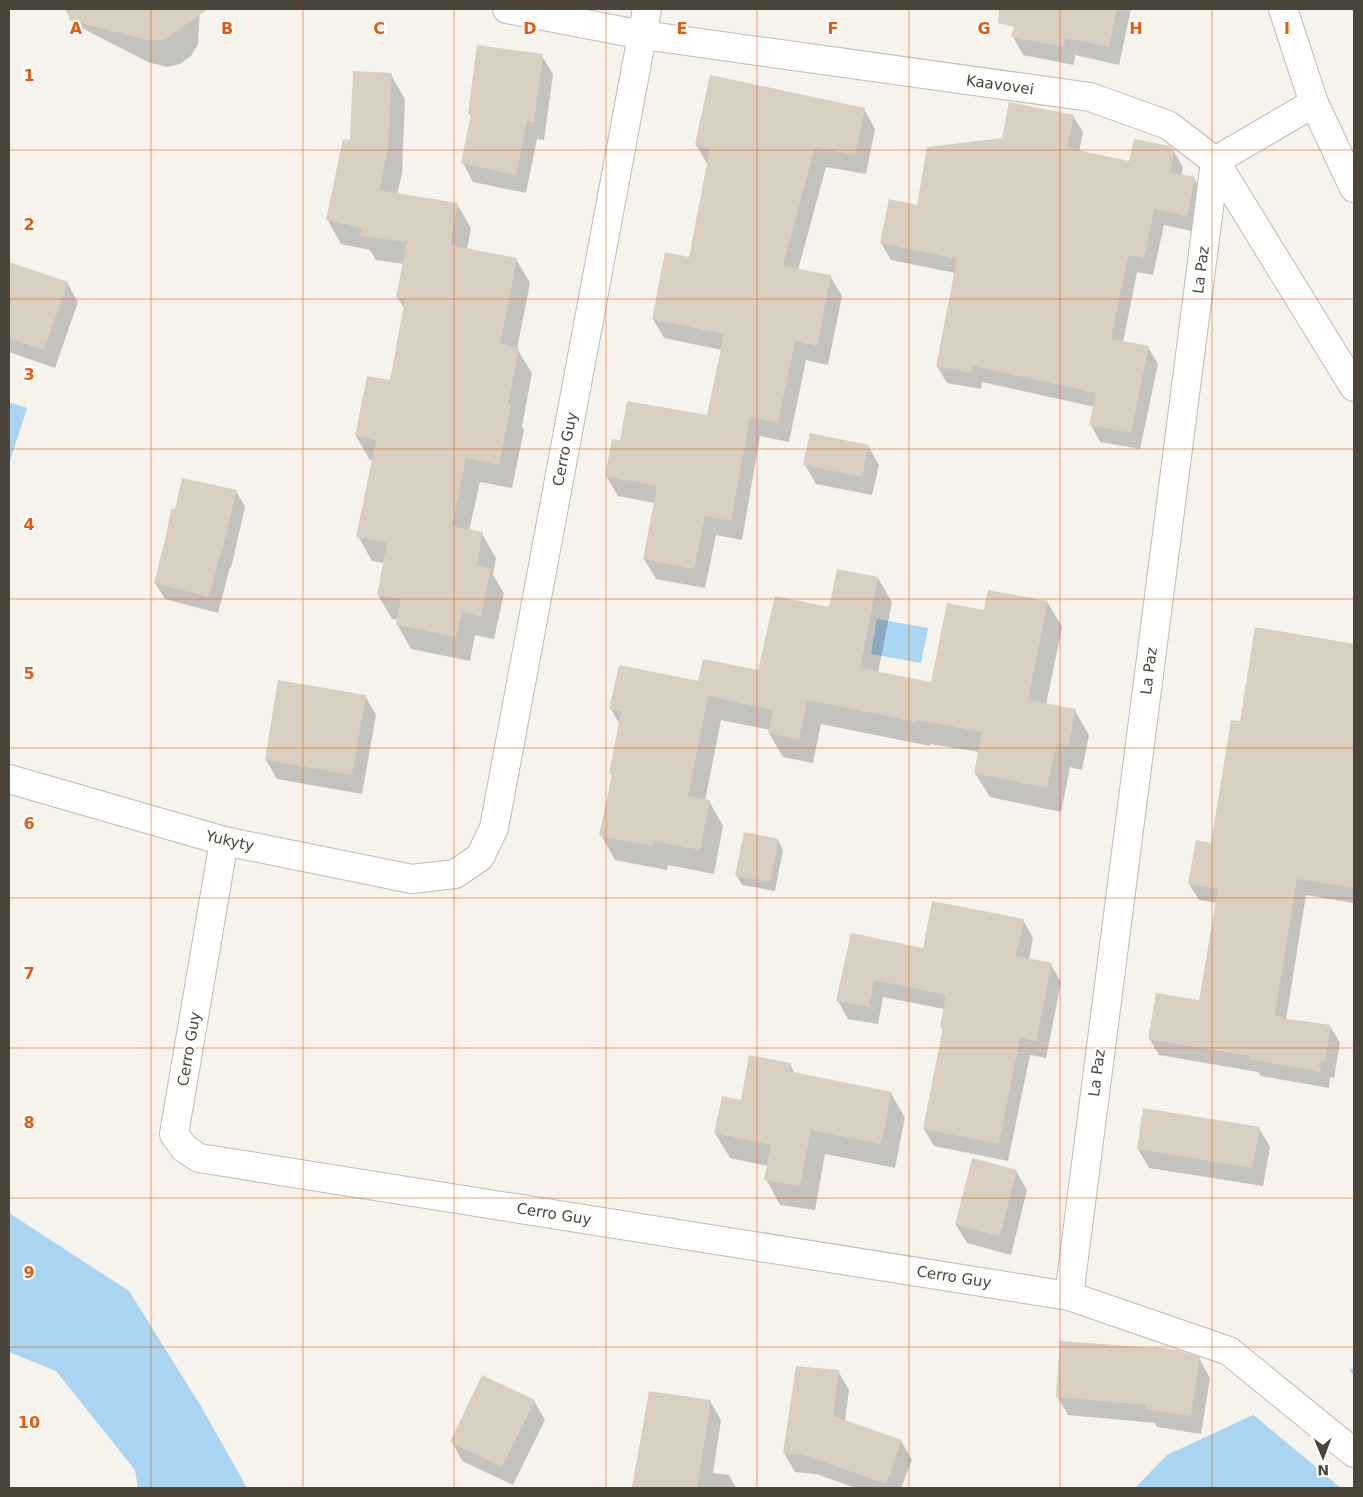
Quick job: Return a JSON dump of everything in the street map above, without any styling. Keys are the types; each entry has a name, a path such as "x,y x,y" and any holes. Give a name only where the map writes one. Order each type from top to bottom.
{"street":[{"name":"Kaavovei","path":"507,9 645,22 1090,97 1168,124 1215,161 1354,388"},
{"path":"1283,9 1314,103 1354,188"},
{"name":"Cerro Guy","path":"455,874 480,857 494,828 645,22"},
{"path":"1215,161 1314,103"},
{"name":"La Paz","path":"1069,1296 1215,161"},
{"name":"Yukyty","path":"9,779 224,841 412,879 455,874"},
{"name":"Cerro Guy","path":"224,841 174,1134 184,1148 199,1158 1069,1296 1229,1352 1354,1453"}],"water":[{"path":"9,402 27,408 9,464"},
{"path":"877,619 928,628 921,663 871,654"},
{"path":"9,1213 129,1291 202,1408 247,1488 138,1488 135,1470 56,1371 9,1352"},
{"path":"1354,1368 1354,1488 1135,1488 1167,1455"}],"pier":[{"path":"1347,1368 1354,1375 1354,1488 1341,1488 1251,1413"}],"building":[{"path":"70,9 208,9 166,39 151,41 69,20"},
{"path":"999,9 1117,9 1109,47 1065,38 1064,47 1011,37 1014,27 998,23"},
{"path":"477,45 543,54 534,122 527,121 516,175 461,163 471,113 468,113"},
{"path":"353,71 392,73 388,149 379,190 458,203 450,245 517,258 500,344 519,348 508,404 511,405 499,465 466,458 452,526 483,532 477,565 491,568 481,616 462,612 456,637 396,625 401,599 377,595 387,543 356,537 376,440 355,436 367,376 390,380 405,299 396,297 407,242 360,236 362,228 326,220 343,139 350,140"},
{"path":"710,75 865,108 855,155 815,147 783,266 831,275 817,346 795,341 778,423 750,417 731,521 705,516 694,569 643,559 657,486 605,476 612,439 620,440 627,401 707,415 724,334 652,319 665,252 689,257 710,148 695,145"},
{"path":"1009,102 1074,115 1067,148 1129,161 1134,139 1170,146 1174,150 1170,172 1195,177 1187,216 1154,209 1144,259 1128,255 1111,339 1149,346 1131,433 1089,425 1096,393 973,366 971,373 936,366 957,259 880,243 889,199 917,205 927,147 1002,138"},
{"path":"9,262 68,282 44,350 9,338"},
{"path":"810,433 869,445 862,477 803,465"},
{"path":"182,478 237,490 209,597 154,583 171,509 175,509"},
{"path":"837,569 878,577 860,668 931,682 947,603 984,610 988,590 1048,601 1028,700 1076,709 1068,746 1057,743 1047,788 974,773 982,732 917,720 916,722 807,700 799,740 768,733 773,710 708,696 688,796 710,800 700,850 654,841 653,846 599,836 612,774 609,774 621,711 609,709 619,665 698,681 703,659 758,670 775,596 829,607"},
{"path":"1255,627 1354,644 1354,888 1297,879 1275,1015 1282,1016 1281,1018 1331,1025 1325,1062 1321,1061 1320,1072 1250,1059 1250,1056 1148,1039 1156,993 1199,1000 1218,889 1188,884 1196,840 1211,843 1231,720 1240,721"},
{"path":"278,680 366,695 352,775 265,760"},
{"path":"744,832 779,839 770,882 735,876"},
{"path":"932,901 1024,919 1016,956 1052,963 1036,1041 1020,1038 999,1144 923,1129 943,1027 940,1027 946,995 874,980 869,1007 836,1001 851,933 923,948"},
{"path":"749,1055 791,1063 789,1071 892,1092 881,1144 811,1130 800,1186 764,1180 771,1145 714,1133 722,1096 741,1100"},
{"path":"1143,1108 1260,1127 1252,1168 1137,1149"},
{"path":"972,1158 1017,1170 1000,1236 955,1225"},
{"path":"1060,1341 1154,1347 1178,1350 1200,1357 1191,1416 1145,1409 1146,1405 1056,1397"},
{"path":"796,1366 839,1370 833,1416 902,1440 886,1484 804,1455 783,1453"},
{"path":"482,1375 535,1400 502,1467 450,1442"},
{"path":"649,1391 711,1400 697,1488 632,1488"}]}
